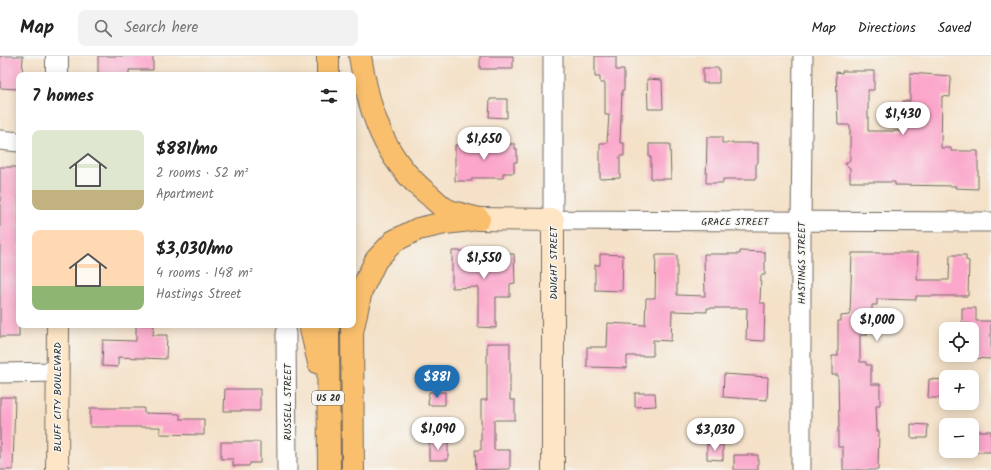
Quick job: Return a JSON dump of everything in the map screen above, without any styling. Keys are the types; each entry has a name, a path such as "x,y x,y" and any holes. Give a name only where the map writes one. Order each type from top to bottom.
{"highway":[{"path":"328,56 328,72"},
{"path":"352,56 352,72"},
{"path":"360,56 366,91 375,120 391,154 413,182 446,209 479,219"},
{"path":"356,312 361,291 376,260 394,241 418,229 445,223 479,219"},
{"path":"311,328 318,358 328,424"},
{"name":"US 20","path":"328,328 329,470"},
{"name":"US 20","path":"352,328 353,470"}],"main road":[{"name":"GRACE STREET","path":"479,219 553,220"},
{"name":"DWIGHT STREET","path":"553,220 553,470"},
{"name":"BLUFF CITY BOULEVARD","path":"57,470 58,328"}],"street":[{"path":"57,56 57,72"},
{"name":"DWIGHT STREET","path":"553,56 553,220"},
{"name":"HASTINGS STREET","path":"801,470 803,56"},
{"path":"0,140 16,142"},
{"name":"GRACE STREET","path":"553,220 991,222"},
{"name":"RUSSELL STREET","path":"286,333 287,470"},
{"path":"0,373 58,372"}],"building":[{"path":"0,56 23,56 22,72 16,72 16,89 0,88"},
{"path":"98,56 153,56 153,70 98,72"},
{"path":"480,56 513,56 513,69 480,69"},
{"path":"595,56 616,56 616,70 624,70 620,143 624,143 624,156 620,156 620,178 600,179 600,143 607,143 609,115 605,115 605,83 600,83 600,77 595,77"},
{"path":"703,68 719,68 719,83 703,83"},
{"path":"842,71 874,71 874,90 868,90 868,131 902,131 903,101 910,101 910,73 951,76 950,97 942,96 941,148 951,148 951,151 978,151 978,189 955,188 956,186 895,185 895,182 850,182 850,168 845,164 850,160 850,125 838,125 836,72 842,73"},
{"path":"647,79 662,80 663,109 648,109"},
{"path":"490,99 507,99 507,118 489,117"},
{"path":"707,137 722,137 722,143 758,143 756,179 723,179 723,183 706,183"},
{"path":"515,144 515,149 517,149 517,162 514,162 514,173 503,173 503,178 472,178 472,181 455,181 455,145"},
{"path":"649,144 670,144 671,179 651,179 651,157 649,157"},
{"path":"0,167 16,167 16,328 19,328 19,337 0,337"},
{"path":"452,251 473,251 473,254 514,254 515,283 510,284 510,297 496,297 496,328 478,327 478,287 452,288"},
{"path":"740,251 765,252 765,275 761,275 760,303 765,303 764,341 746,340 747,308 707,308 707,312 672,311 671,341 653,340 653,356 627,356 627,368 587,367 587,347 607,347 608,323 645,325 646,298 655,298 656,255 677,255 677,295 705,296 704,254 740,254"},
{"path":"852,253 918,253 917,280 949,280 950,255 966,255 966,260 969,261 968,296 916,296 916,300 877,299 877,305 872,305 872,329 867,329 867,335 860,335 860,362 866,362 866,365 871,365 871,384 880,384 880,405 876,405 877,431 879,431 878,470 843,470 843,447 838,447 838,375 832,375 832,356 838,356 838,321 841,321 841,316 850,315"},
{"path":"600,254 623,255 622,291 595,290 595,265 600,265"},
{"path":"962,308 976,308 976,321 991,321 991,359 979,358 979,322 962,322"},
{"path":"136,328 154,328 153,335 167,335 166,359 118,357 118,367 102,366 103,340 136,341"},
{"path":"487,343 510,343 510,400 515,400 515,420 494,420 494,450 510,450 510,469 476,470 475,450 481,450 481,400 487,400"},
{"path":"724,374 768,377 767,400 723,397"},
{"path":"929,379 939,380 939,398 928,398"},
{"path":"225,389 260,389 260,411 224,411"},
{"path":"429,392 445,392 445,405 428,405"},
{"path":"635,393 655,393 656,406 635,407"},
{"path":"0,397 15,397 13,470 0,470"},
{"path":"90,408 144,408 144,413 180,414 180,419 204,419 204,435 160,434 160,427 90,427"},
{"path":"911,424 928,425 927,438 911,438"},
{"path":"979,431 991,431 991,452 979,452"},
{"path":"221,442 260,442 260,463 250,463 249,466 233,466 233,459 221,459"},
{"path":"429,442 448,442 448,460 429,460"},
{"path":"707,444 723,444 723,460 707,459"},
{"path":"734,455 758,455 758,470 734,470"}]}
